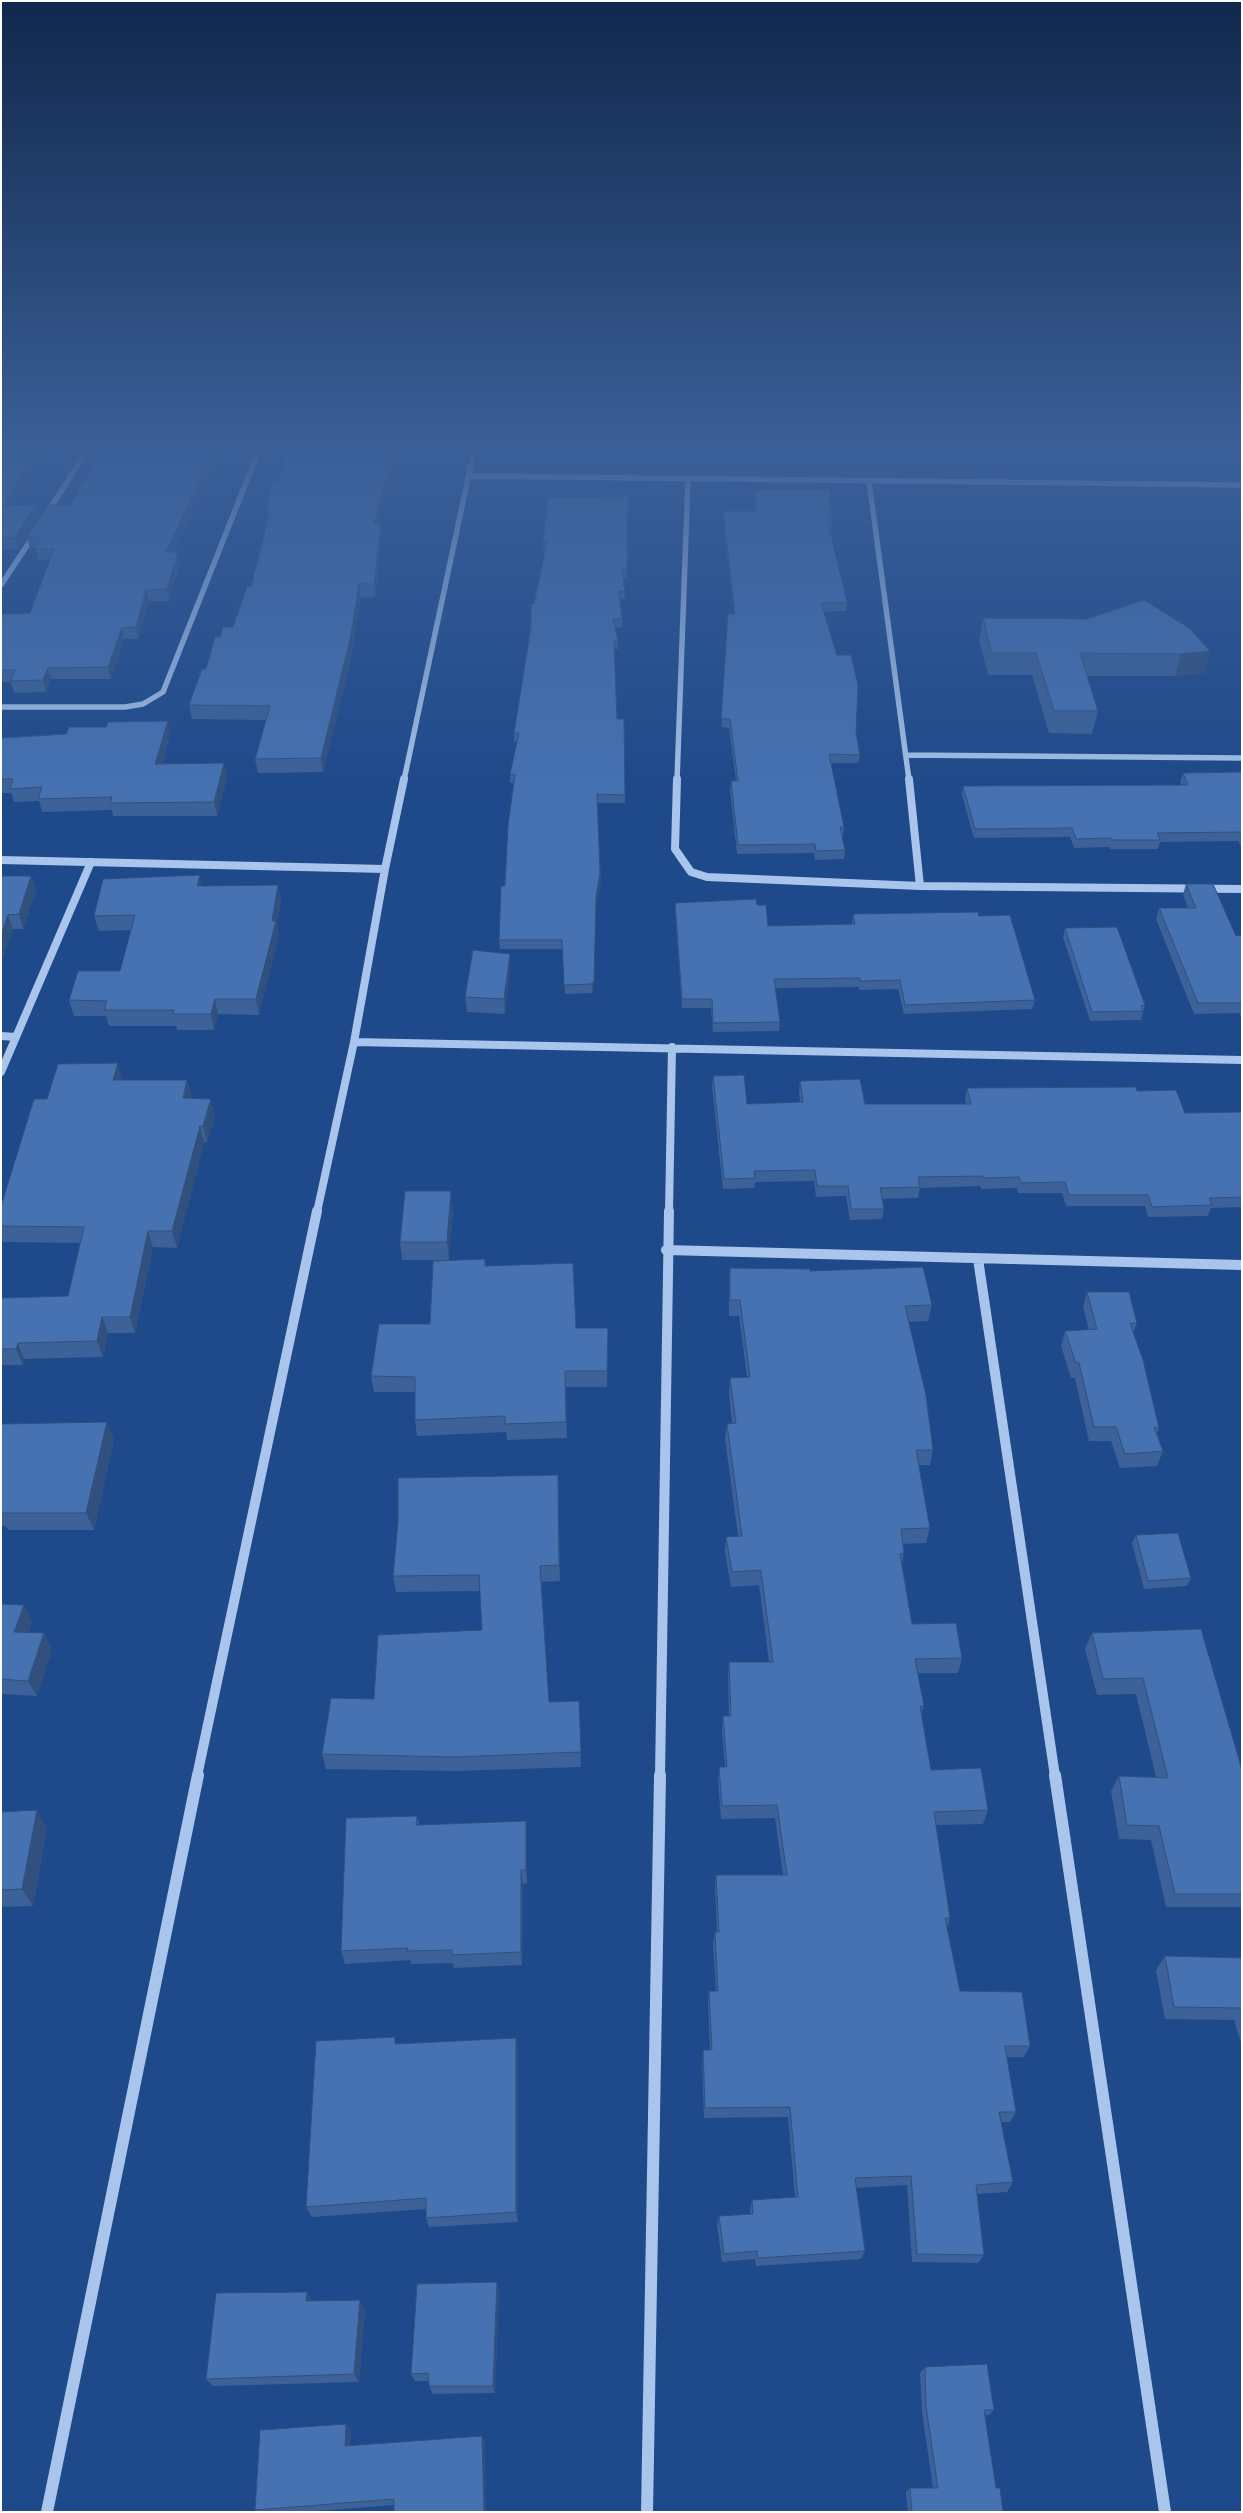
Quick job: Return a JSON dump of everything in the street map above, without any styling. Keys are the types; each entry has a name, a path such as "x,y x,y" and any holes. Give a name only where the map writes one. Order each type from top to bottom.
{"street":[{"path":"1,585 13,567"},
{"path":"1,707 125,707 143,704 163,692 212,567"},
{"path":"47,2512 241,1563 354,1042 385,869 449,567"},
{"path":"685,567 675,849 691,872 707,876 920,886 1242,889"},
{"path":"881,567 906,755 920,886"},
{"path":"906,755 1242,758"},
{"path":"1,860 385,869"},
{"path":"1,1072 91,862"},
{"path":"1,1036 16,1037"},
{"path":"354,1042 1242,1060"},
{"path":"647,2512 666,1250 672,1047"},
{"path":"666,1250 1242,1265"},
{"path":"978,1259 1165,2512"}],"building":[{"path":"47,567 173,567 167,589 146,590 136,627 122,628 108,667 48,668 43,680 11,681 15,670 1,670 1,614 30,613"},
{"path":"256,567 376,567 374,584 359,584 351,635 321,758 255,759 270,706 189,705 202,669 206,669 215,637 220,637 223,627 233,627 247,587 251,587"},
{"path":"542,567 627,567 627,570 622,570 625,591 619,591 622,619 613,619 618,641 614,641 617,719 624,719 625,795 597,794 600,873 596,897 594,982 591,984 564,985 562,940 499,940 501,886 505,886 508,825 515,775 510,774 519,733 514,733 531,627 531,604 534,604"},
{"path":"730,567 839,567 847,602 821,603 837,655 851,655 858,685 856,733 860,755 829,754 844,827 840,827 845,850 816,851 815,844 738,845 731,781 738,781 730,719 721,719 728,614 735,614"},
{"path":"1144,600 1189,628 1210,651 1181,654 1080,653 1098,711 1054,711 1036,653 992,653 983,618 1087,619"},
{"path":"168,721 155,764 224,763 214,802 110,803 112,797 38,799 42,787 10,789 13,779 1,779 1,738 66,734 69,727 106,727 108,722"},
{"path":"1242,772 1242,833 1157,833 1160,840 1076,839 1072,828 975,829 963,786 1188,785 1183,773"},
{"path":"200,875 197,886 278,885 272,921 276,921 256,999 215,999 211,1014 173,1014 174,1010 104,1010 107,1001 69,1000 78,971 120,971 135,915 94,916 103,879"},
{"path":"1,876 31,876 19,914 8,915 1,935"},
{"path":"1186,884 1213,884 1236,936 1242,935 1242,1003 1198,1003 1159,908 1196,908"},
{"path":"756,899 757,905 766,905 768,926 855,924 853,914 978,912 979,916 1010,915 1035,1000 905,1005 900,980 860,981 860,978 774,979 780,1022 713,1023 712,999 682,999 675,903"},
{"path":"1117,927 1145,1005 1141,1006 1143,1011 1092,1012 1065,928"},
{"path":"473,950 510,954 504,999 465,997"},
{"path":"118,1063 113,1080 187,1080 183,1098 211,1099 203,1126 200,1126 172,1231 148,1231 130,1317 102,1317 97,1341 18,1343 16,1349 1,1349 1,1298 68,1296 84,1227 1,1226 1,1206 34,1099 47,1099 58,1064"},
{"path":"744,1075 747,1104 803,1102 800,1081 860,1079 865,1104 971,1104 967,1088 1136,1087 1137,1091 1176,1090 1185,1113 1242,1112 1242,1197 1209,1198 1212,1205 1152,1207 1148,1195 1069,1195 1065,1182 1021,1183 1019,1177 918,1177 920,1187 880,1188 884,1209 851,1209 848,1186 817,1186 815,1170 754,1171 755,1178 724,1179 713,1076"},
{"path":"405,1191 451,1191 447,1242 400,1242"},
{"path":"485,1259 485,1266 573,1263 576,1328 608,1328 607,1371 565,1371 566,1422 505,1424 505,1416 415,1420 415,1377 371,1376 379,1324 430,1324 433,1261"},
{"path":"923,1267 932,1305 905,1306 926,1395 933,1450 916,1450 930,1528 901,1529 904,1553 900,1554 912,1624 956,1623 962,1658 915,1659 924,1706 920,1706 931,1770 981,1768 988,1810 934,1812 950,1918 945,1918 960,1991 1022,1992 1030,2046 1005,2046 1016,2112 999,2112 1013,2182 976,2185 984,2255 917,2254 911,2176 855,2178 865,2251 758,2258 757,2251 724,2254 719,2216 753,2214 752,2200 798,2197 790,2107 705,2108 703,2050 712,2050 709,1991 718,1991 715,1932 719,1932 716,1875 787,1875 777,1805 722,1806 719,1767 727,1767 723,1716 731,1716 729,1662 773,1662 761,1570 732,1572 726,1537 742,1536 727,1424 736,1423 730,1378 750,1377 740,1300 730,1300 730,1268 810,1269 810,1271"},
{"path":"1087,1292 1129,1292 1137,1323 1130,1323 1143,1360 1159,1428 1154,1427 1163,1451 1125,1454 1116,1427 1094,1427 1079,1363 1076,1363 1065,1331 1097,1329"},
{"path":"107,1422 86,1513 1,1513 1,1424"},
{"path":"558,1475 559,1565 540,1566 549,1702 579,1701 581,1752 454,1757 322,1754 331,1698 374,1699 378,1635 482,1630 479,1575 393,1576 398,1522 398,1478"},
{"path":"1178,1533 1191,1578 1148,1581 1136,1535"},
{"path":"1,1604 24,1605 14,1632 44,1633 28,1681 1,1679"},
{"path":"1201,1629 1242,1770 1242,1894 1175,1894 1159,1826 1127,1825 1119,1776 1168,1778 1143,1678 1103,1679 1092,1633"},
{"path":"37,1810 22,1889 1,1890 1,1812"},
{"path":"417,1816 416,1825 526,1821 526,1870 521,1870 521,1952 452,1955 452,1950 407,1951 408,1948 341,1951 346,1818"},
{"path":"1165,1956 1242,1958 1242,2008 1174,2007"},
{"path":"395,2037 395,2044 516,2038 516,2212 426,2218 426,2198 306,2207 316,2041"},
{"path":"497,2282 493,2386 429,2386 428,2373 411,2374 417,2284"},
{"path":"307,2292 306,2301 360,2300 354,2374 206,2379 216,2293"},
{"path":"987,2364 994,2410 984,2410 996,2488 1000,2488 1003,2512 912,2512 910,2488 938,2488 926,2406 925,2367"},
{"path":"346,2424 345,2446 482,2436 484,2512 394,2512 394,2499 255,2510 260,2430"}]}
